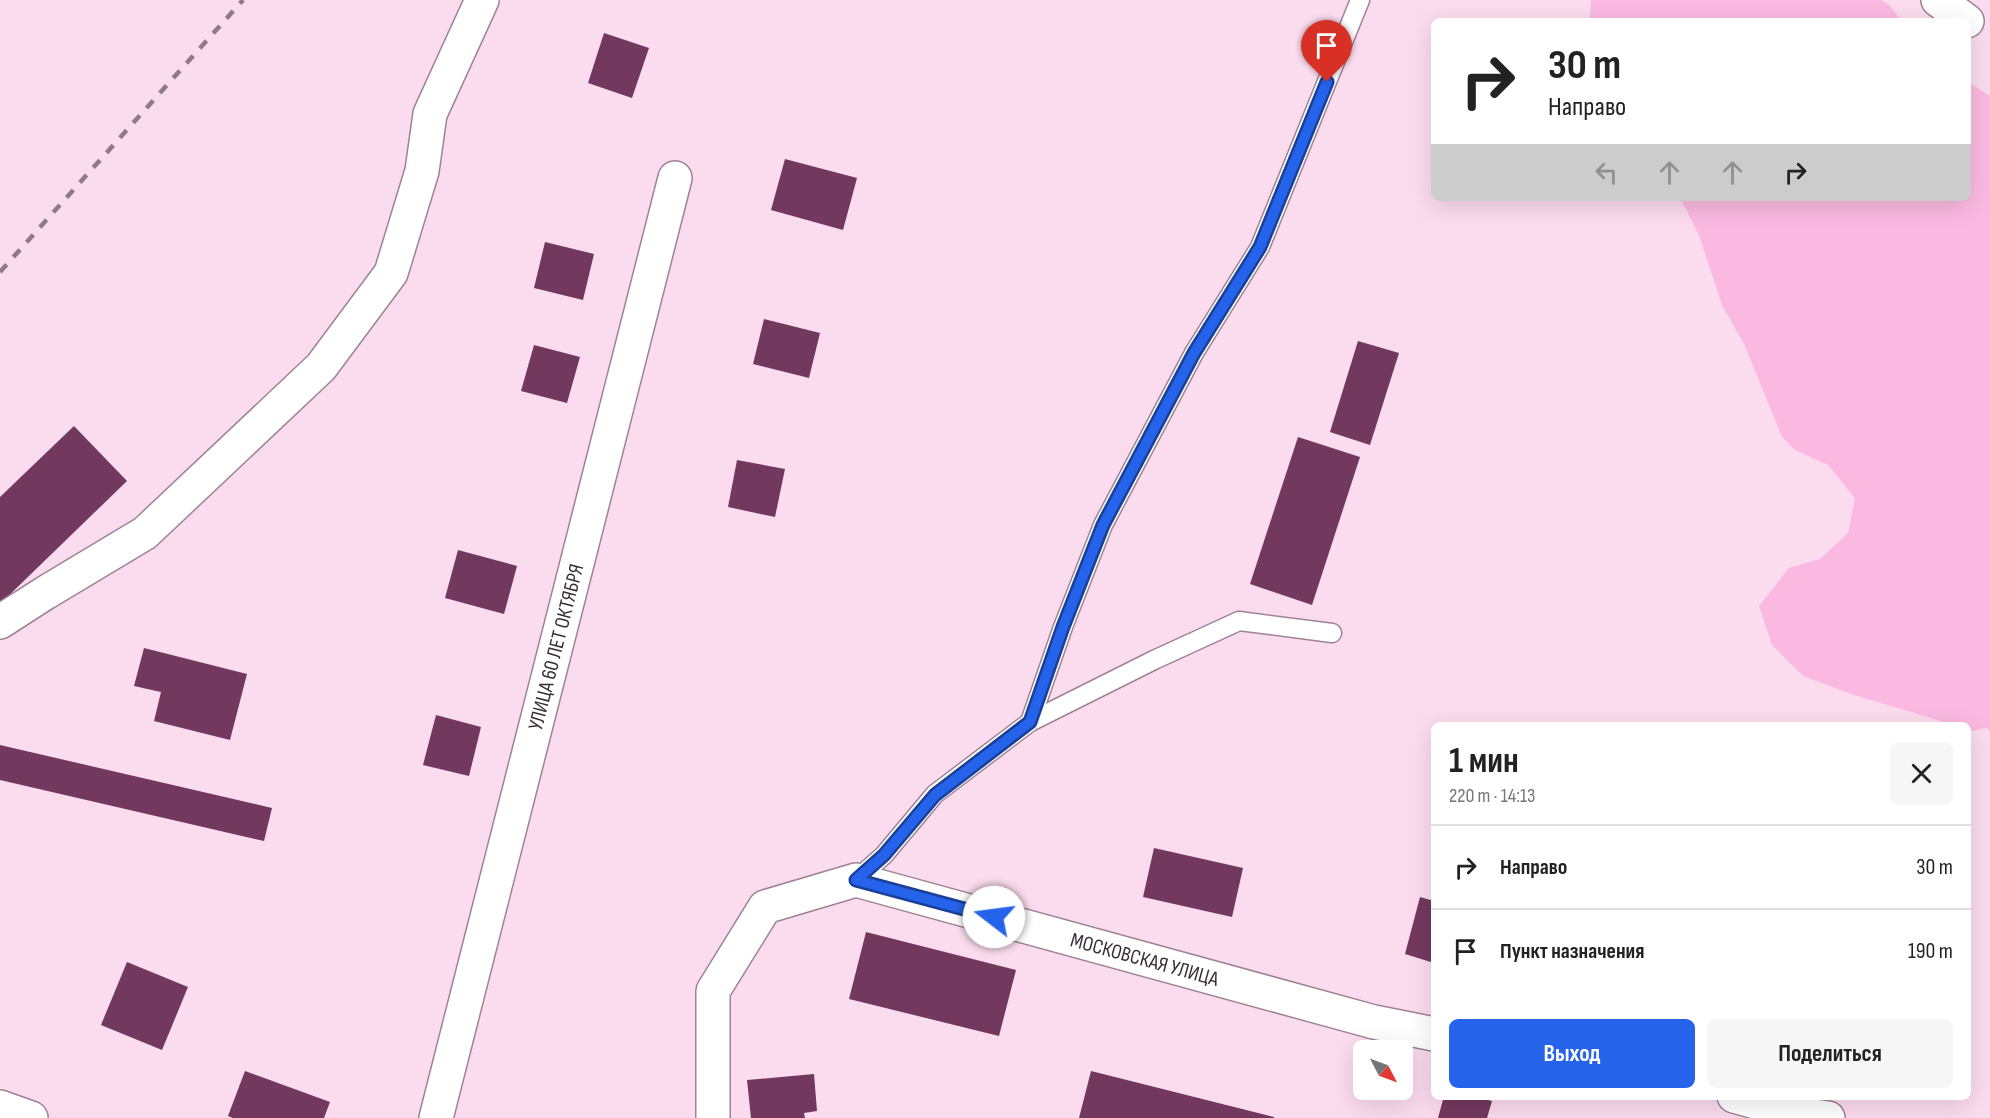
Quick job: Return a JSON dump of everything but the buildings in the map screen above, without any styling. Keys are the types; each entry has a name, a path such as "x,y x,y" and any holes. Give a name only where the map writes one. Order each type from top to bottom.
{"street":[{"path":"0,622 145,533 321,367 391,273 422,171 430,114 482,0"},
{"path":"1938,0 1964,18"},
{"path":"1971,23 1990,37"},
{"name":"УЛИЦА 60 ЛЕТ ОКТЯБРЯ","path":"436,1118 675,178"},
{"path":"713,1118 713,991 765,907 856,880"},
{"name":"МОСКОВСКАЯ УЛИЦА","path":"856,880 1374,1022 1431,1033"},
{"path":"1748,1100 1794,1113 1828,1118"},
{"path":"0,1107 31,1118"}],"lane":[{"path":"1030,722 1063,627 1103,525 1194,353 1260,247 1360,0"},
{"path":"856,880 884,855 935,795 1030,722 1154,660 1239,621 1332,633"}],"shaded area":[{"path":"1591,0 1881,0 1889,5 1900,18 1590,18"},
{"path":"1971,84 1990,96 1990,731 1987,728 1972,731 1971,722 1944,722 1854,695 1803,676 1772,645 1759,606 1789,568 1820,559 1848,533 1855,498 1828,465 1795,450 1782,437 1744,344 1722,305 1699,235 1682,201 1971,201"}],"railway":[{"path":"0,272 243,0"}],"route":[{"path":"994,917 856,880 884,855 935,795 1030,722 1063,627 1103,525 1194,353 1260,247 1327,82"}]}
